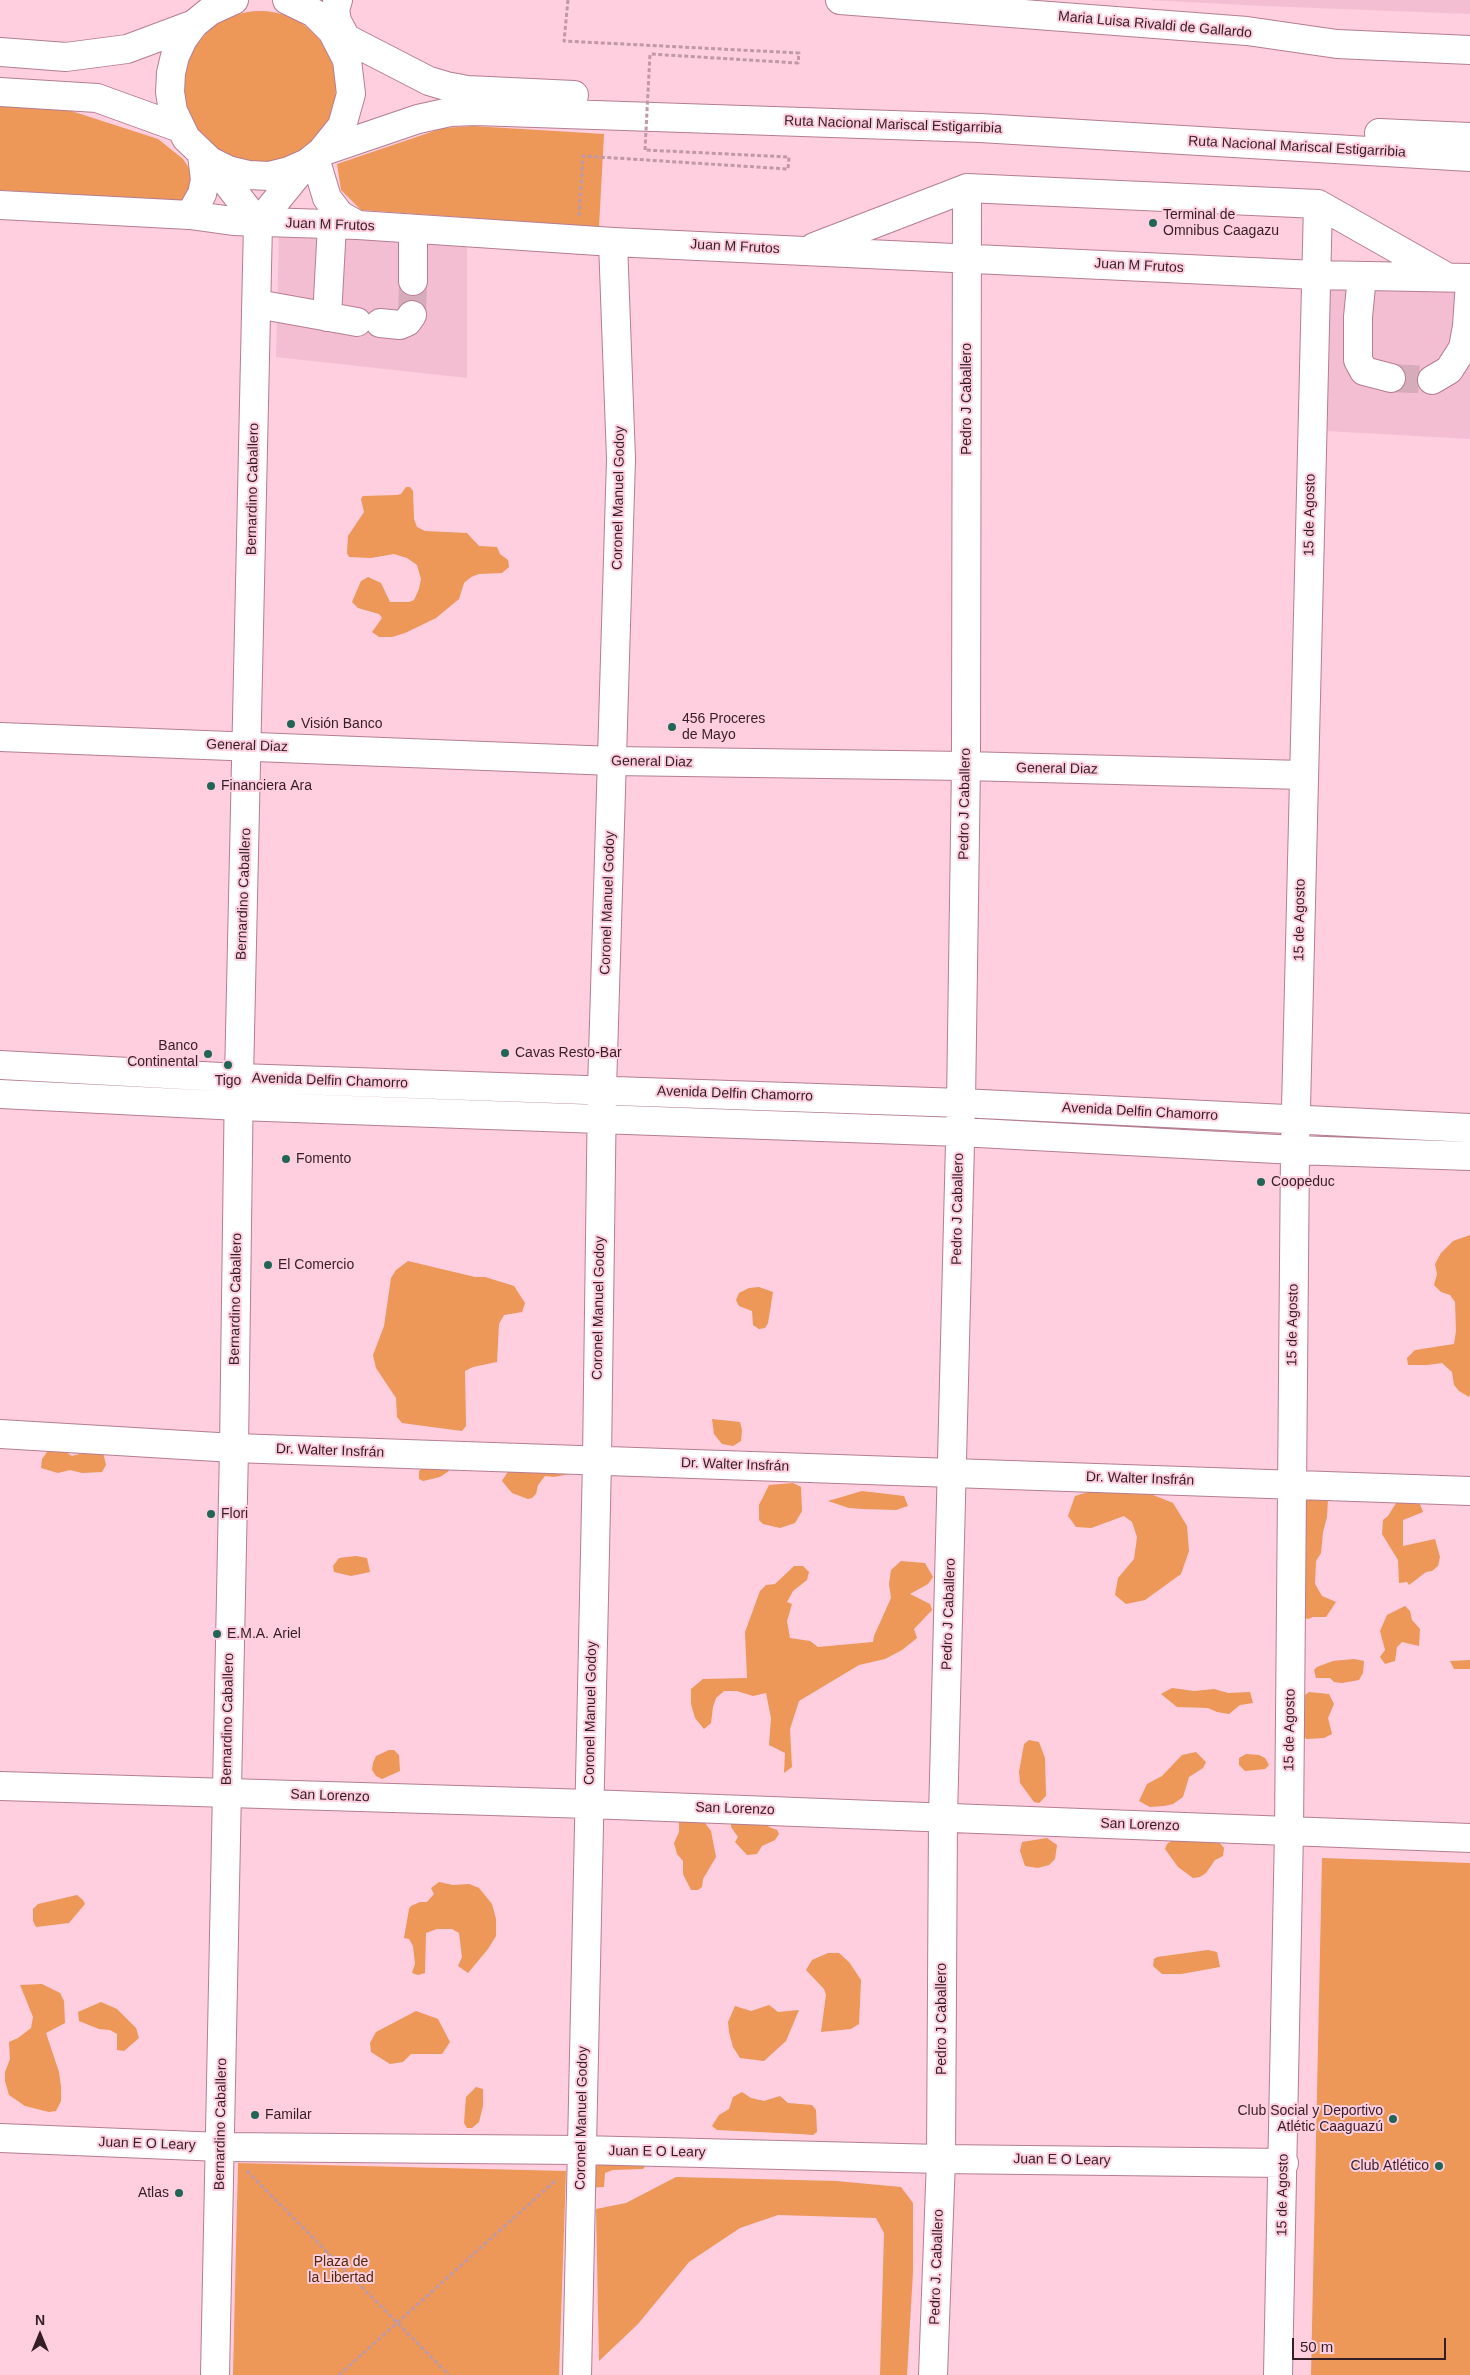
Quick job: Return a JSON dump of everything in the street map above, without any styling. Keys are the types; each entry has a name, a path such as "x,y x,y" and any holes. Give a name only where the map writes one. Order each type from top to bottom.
{"main road":[{"path":"287,0 314,13 339,34"},
{"path":"214,9 183,39 171,74 172,101 180,128 258,223 342,126 351,94 347,60 336,21 335,10 338,0"},
{"name":"Maria Luisa Rivaldi de Gallardo","path":"840,0 1247,31 1337,44 1470,50"},
{"path":"0,52 66,57 126,49 214,9"},
{"name":"Ruta Nacional Mariscal Estigarribia","path":"339,34 429,81 467,90 1470,137"},
{"path":"0,92 97,98 180,128"},
{"name":"Ruta Nacional Mariscal Estigarribia","path":"206,158 228,170 242,174 269,176 289,172 315,158 418,119 450,112 476,110 980,128 1470,157"},
{"path":"190,215 202,194 206,158"},
{"path":"315,158 327,198 345,225 327,317"},
{"path":"805,251 967,188 1318,204 1463,279 1468,326 1462,348 1449,370 1432,380"},
{"name":"Pedro J Caballero","path":"941,2159 943,1818 953,1472 966,766 967,188"},
{"name":"15 de Agosto","path":"1278,2375 1284,2163 1289,1831 1295,1150 1318,204"},
{"name":"Juan M Frutos","path":"0,205 190,215 258,223 345,225 613,242 1463,279"},
{"name":"Bernardino Caballero","path":"215,2375 234,1448 239,1078 248,746 258,223"},
{"path":"413,229 413,281"},
{"name":"Coronel Manuel Godoy","path":"577,2375 597,1460 602,1089 621,459 613,242"},
{"path":"1362,276 1358,317 1358,360 1364,371 1392,378"},
{"path":"256,304 369,323 400,324 407,322 412,315"},
{"name":"General Diaz","path":"0,737 613,761 966,766 1304,775"},
{"name":"Avenida Delfin Chamorro","path":"0,1065 239,1078 602,1089 961,1103 1470,1128"},
{"name":"Avenida Delfin Chamorro","path":"0,1094 239,1106 960,1132 1295,1150 1470,1156"},
{"name":"Dr. Walter Insfrán","path":"0,1434 234,1448 1470,1491"},
{"name":"San Lorenzo","path":"0,1786 589,1804 1470,1838"},
{"name":"Juan E O Leary","path":"0,2138 221,2147 581,2150 941,2159 1284,2163"},
{"name":"Pedro J. Caballero","path":"933,2375 941,2159"}],"path":[{"path":"568,0 564,42 799,53 798,63 650,54 645,150 789,157 788,169 583,156 577,239"},
{"path":"221,2147 449,2375"},
{"path":"339,2375 559,2178"}],"shaded area":[{"path":"1148,0 1470,0 1470,14 1263,6"},
{"path":"279,231 467,241 467,378 276,357"},
{"path":"1328,284 1470,290 1470,439 1326,431"}],"green space":[{"path":"260,11 289,17 302,24 313,34 323,45 330,58 336,87 330,116 323,129 313,140 302,150 289,157 260,163 231,157 218,150 207,140 197,129 190,116 184,87 190,58 197,45 207,34 218,24 231,17"},
{"path":"0,103 62,108 158,139 183,159 193,174 185,202 0,190"},
{"path":"473,126 604,134 599,227 361,210 341,190 337,164 443,128"},
{"path":"406,487 410,487 413,491 414,519 417,527 425,531 467,533 479,546 497,547 500,554 508,560 509,567 502,573 479,574 471,577 464,583 459,599 436,618 405,633 392,637 379,637 372,632 382,618 379,614 358,608 352,602 361,581 368,577 381,583 390,602 409,602 414,600 419,589 421,579 417,565 407,558 394,554 371,558 349,557 347,553 348,536 364,512 361,499 363,496 397,495 401,494"},
{"path":"1470,1235 1469,1397 1459,1391 1454,1385 1452,1372 1442,1363 1408,1365 1407,1358 1415,1350 1454,1344 1456,1331 1455,1302 1450,1295 1441,1292 1434,1285 1437,1274 1435,1264 1441,1253 1453,1241"},
{"path":"408,1261 475,1277 485,1277 514,1286 525,1303 522,1312 504,1315 499,1324 497,1362 473,1367 465,1371 466,1426 462,1431 402,1423 397,1417 396,1398 376,1368 373,1355 384,1326 391,1278 396,1270"},
{"path":"759,1287 773,1292 768,1323 765,1328 759,1329 753,1325 752,1311 739,1306 736,1300 739,1293 749,1288"},
{"path":"712,1419 740,1422 742,1430 741,1441 733,1446 722,1444 714,1434"},
{"path":"102,1448 106,1465 102,1472 82,1473 70,1470 58,1473 41,1468 42,1459 47,1452 64,1451 72,1456"},
{"path":"444,1466 449,1471 440,1477 423,1481 419,1479 419,1471 424,1467"},
{"path":"509,1470 574,1473 554,1477 545,1476 538,1485 536,1494 528,1499 512,1493 502,1481"},
{"path":"793,1483 801,1487 802,1511 795,1523 780,1528 763,1524 759,1520 759,1505 769,1485"},
{"path":"1102,1488 1143,1491 1173,1503 1187,1526 1189,1551 1181,1574 1145,1600 1126,1604 1115,1595 1118,1578 1134,1559 1137,1537 1132,1522 1124,1516 1091,1528 1076,1527 1068,1516 1075,1496"},
{"path":"862,1491 904,1496 908,1506 896,1510 863,1509 849,1508 828,1501"},
{"path":"1320,1492 1328,1500 1321,1553 1316,1561 1315,1584 1322,1596 1336,1602 1326,1617 1308,1619 1302,1617 1304,1501"},
{"path":"1412,1502 1420,1504 1423,1512 1403,1520 1403,1546 1435,1539 1440,1557 1438,1566 1432,1571 1426,1572 1409,1585 1407,1582 1399,1583 1398,1560 1382,1534 1383,1520 1388,1516 1396,1503"},
{"path":"356,1556 367,1558 370,1572 351,1576 334,1572 333,1566 339,1558"},
{"path":"901,1561 925,1563 933,1577 928,1584 910,1594 930,1604 932,1610 914,1629 917,1638 902,1650 885,1659 859,1665 799,1701 790,1729 792,1767 784,1773 785,1753 769,1745 771,1718 766,1693 753,1696 737,1691 724,1691 716,1698 711,1723 704,1729 695,1718 691,1704 691,1689 703,1679 747,1678 745,1632 760,1591 766,1585 775,1584 794,1566 803,1566 809,1572 807,1580 793,1591 787,1602 792,1604 787,1621 790,1638 810,1641 818,1647 873,1642 891,1598 889,1584 891,1570"},
{"path":"1405,1606 1410,1611 1412,1620 1420,1629 1419,1646 1402,1642 1397,1647 1395,1661 1385,1664 1380,1657 1385,1650 1380,1631 1387,1615"},
{"path":"1354,1659 1364,1661 1363,1673 1359,1680 1342,1683 1334,1682 1330,1678 1316,1678 1314,1670 1317,1667 1333,1661"},
{"path":"1470,1660 1470,1669 1454,1669 1450,1661"},
{"path":"1172,1688 1194,1691 1214,1689 1228,1693 1250,1692 1253,1703 1240,1705 1229,1714 1208,1708 1177,1707 1161,1694"},
{"path":"1309,1692 1329,1694 1334,1704 1328,1718 1332,1734 1324,1738 1307,1739 1297,1734 1301,1698"},
{"path":"1029,1740 1039,1742 1045,1758 1046,1796 1039,1803 1034,1802 1020,1783 1019,1772 1024,1744"},
{"path":"389,1750 394,1750 399,1755 400,1771 382,1779 376,1776 372,1770 373,1763 376,1756"},
{"path":"1196,1752 1206,1762 1203,1768 1189,1777 1183,1797 1173,1804 1164,1806 1150,1807 1139,1801 1147,1784 1162,1776 1182,1755"},
{"path":"1246,1754 1259,1755 1265,1758 1269,1765 1265,1769 1245,1771 1239,1765 1239,1758"},
{"path":"760,1813 769,1827 777,1830 779,1834 775,1840 762,1846 757,1854 747,1855 735,1842 738,1837 731,1827 731,1823"},
{"path":"679,1819 702,1819 711,1831 716,1857 703,1879 702,1887 698,1890 691,1890 683,1874 683,1861 677,1854 674,1843 679,1832"},
{"path":"1047,1838 1057,1845 1055,1859 1049,1865 1038,1868 1025,1866 1020,1851 1022,1842"},
{"path":"1199,1838 1219,1842 1224,1848 1223,1856 1215,1860 1206,1873 1200,1877 1193,1878 1178,1867 1165,1849 1171,1841"},
{"name":"Club Social y Deportivo Atlétic Caaguazú","path":"1322,1858 1470,1863 1470,2375 1311,2375"},
{"path":"439,1882 453,1885 469,1884 479,1888 492,1904 496,1919 496,1936 468,1973 458,1966 462,1957 459,1933 452,1929 437,1929 426,1933 425,1973 418,1975 412,1973 415,1964 413,1946 409,1939 404,1938 409,1909 420,1902 427,1902 434,1894 431,1888"},
{"path":"77,1895 85,1904 69,1923 36,1927 33,1921 33,1909 38,1904"},
{"path":"1208,1950 1217,1952 1220,1967 1181,1974 1162,1974 1153,1966 1154,1959 1157,1957"},
{"path":"828,1953 839,1953 849,1962 861,1980 859,2024 851,2029 821,2032 826,1995 824,1989 806,1970 812,1960"},
{"path":"42,1984 60,1993 64,2001 65,2023 46,2033 59,2072 61,2087 61,2101 56,2111 49,2112 25,2106 9,2095 5,2081 5,2072 10,2059 9,2042 31,2028 33,2017 20,1985"},
{"path":"101,2002 117,2009 136,2028 139,2038 124,2051 117,2050 117,2034 110,2030 99,2029 79,2021 78,2012"},
{"path":"769,2005 778,2012 799,2010 786,2041 764,2061 740,2058 733,2047 728,2022 735,2006 751,2011"},
{"path":"416,2011 438,2019 450,2042 442,2054 411,2054 403,2062 390,2064 371,2052 370,2043 376,2032"},
{"path":"476,2087 483,2089 483,2106 479,2122 472,2128 467,2128 464,2123 466,2097"},
{"path":"742,2092 751,2098 764,2101 780,2096 788,2103 812,2105 816,2110 817,2132 813,2135 717,2130 712,2126 719,2115 729,2109 733,2097"},
{"path":"651,2159 643,2169 613,2170 605,2173 604,2187 585,2188 588,2161"},
{"name":"Plaza de la Libertad","path":"238,2163 566,2171 559,2375 233,2375"},
{"path":"676,2177 836,2181 901,2187 913,2203 913,2272 907,2375 880,2375 884,2233 876,2218 778,2215 740,2228 689,2262 638,2324 599,2361 596,2209 626,2203"}],"tunnel":[{"path":"412,315 413,281"},
{"path":"1391,378 1432,380"}],"place":[{"name":"Terminal de Omnibus Caagazu","path":"1153,223"},
{"name":"Visión Banco","path":"291,724"},
{"name":"456 Proceres de Mayo","path":"672,727"},
{"name":"Financiera Ara","path":"211,786"},
{"name":"Cavas Resto-Bar","path":"505,1053"},
{"name":"Banco Continental","path":"208,1054"},
{"name":"Tigo","path":"228,1065"},
{"name":"Fomento","path":"286,1159"},
{"name":"Coopeduc","path":"1261,1182"},
{"name":"El Comercio","path":"268,1265"},
{"name":"Flori","path":"211,1514"},
{"name":"E.M.A. Ariel","path":"217,1634"},
{"name":"Familar","path":"255,2115"},
{"name":"Club Social y Deportivo Atlétic Caaguazú","path":"1393,2119"},
{"name":"Club Atlético","path":"1439,2166"},
{"name":"Atlas","path":"179,2193"}]}
